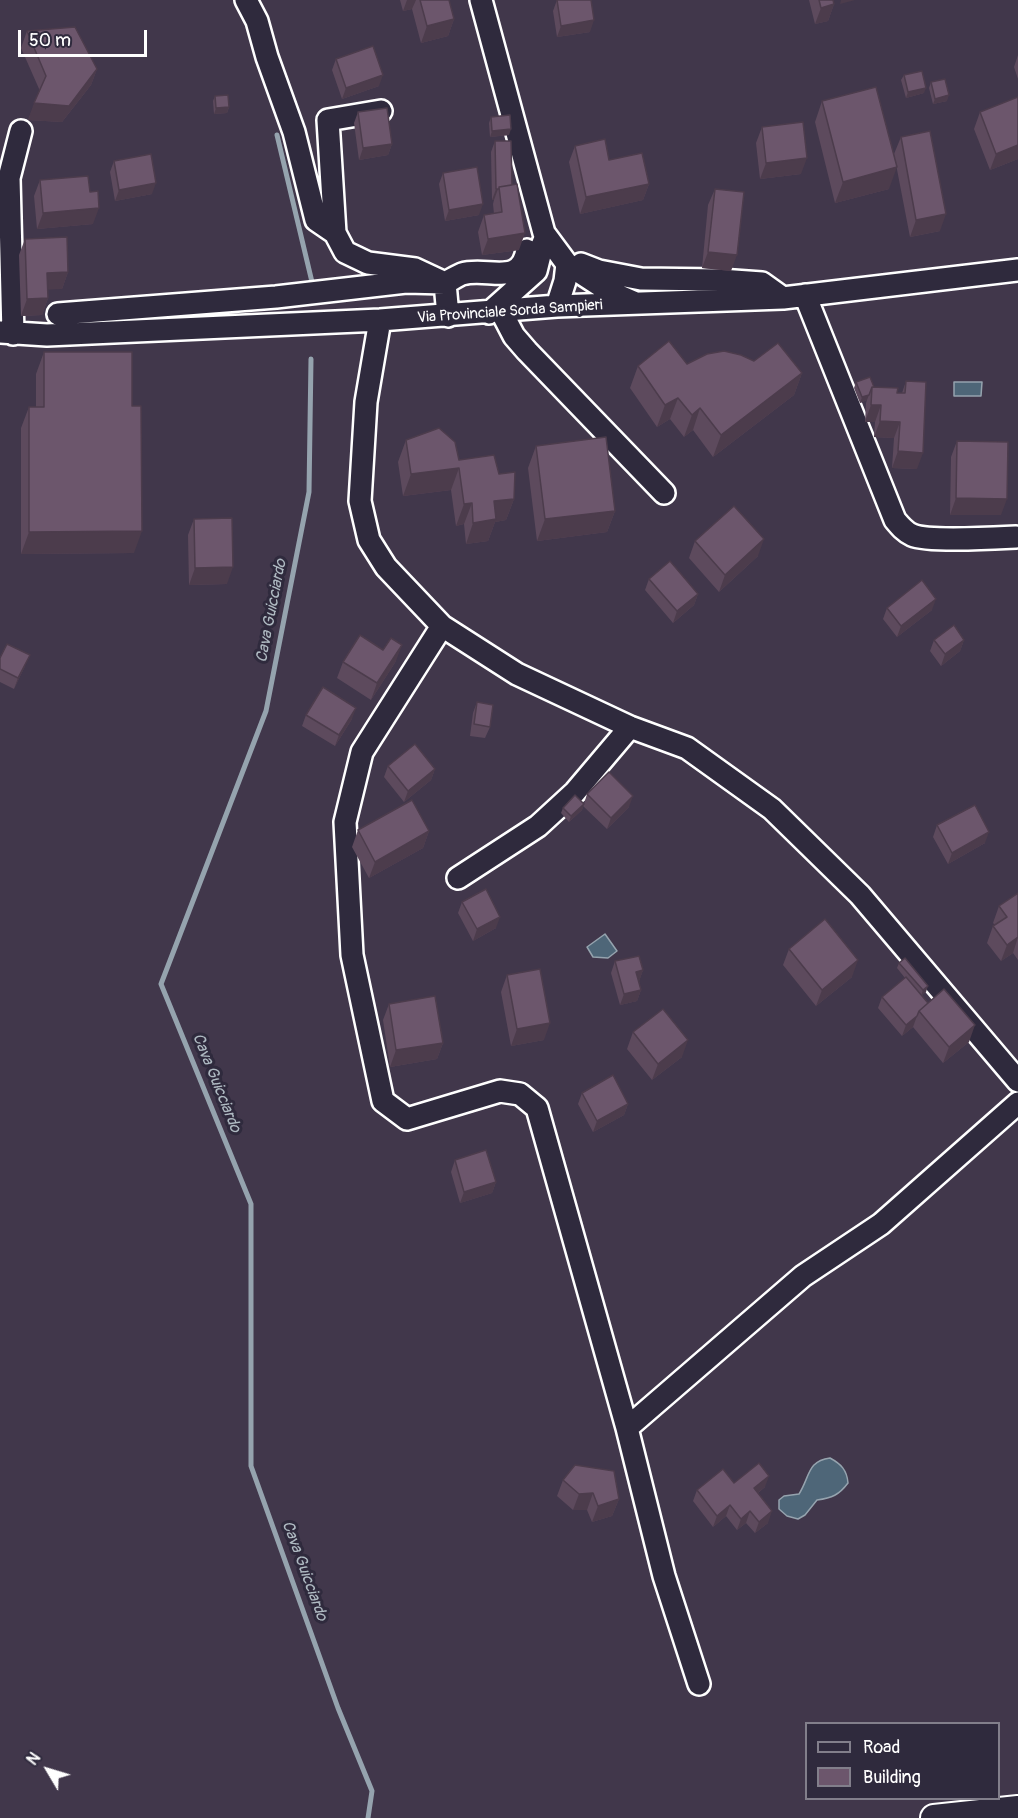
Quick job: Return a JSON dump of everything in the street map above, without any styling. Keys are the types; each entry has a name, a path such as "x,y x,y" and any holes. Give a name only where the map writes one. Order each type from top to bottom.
{"main road":[{"path":"934,1818 1018,1809"}],"street":[{"path":"246,0 257,21 267,57 294,132 316,220 335,233"},
{"path":"482,0 544,233 563,258 610,292 639,304"},
{"path":"381,111 328,120 335,233 345,252 368,263 415,269 445,283"},
{"path":"6,333 9,178 21,131"},
{"path":"544,233 536,271 495,312 527,351 664,493"},
{"path":"58,314 276,297 406,282 445,283 464,273 506,273 517,270 526,261 527,250"},
{"path":"563,258 599,271 641,279 762,283 783,298"},
{"path":"557,306 565,281 563,258"},
{"name":"Via Provinciale Sorda Sampieri","path":"6,333 47,335 380,321 557,306 783,298 1018,270"},
{"path":"536,271 557,306"},
{"path":"445,283 448,316"},
{"path":"805,296 895,520 904,530 914,536 930,538 1016,537"},
{"path":"380,321 366,402 360,501 369,540 386,567 442,626 517,674 630,727 687,748 772,809 860,895 1018,1081"},
{"path":"442,626 362,752 345,822 352,955 383,1101 408,1119 500,1091 520,1094 537,1108 627,1428 664,1576 699,1684"},
{"path":"458,878 538,826 574,792 630,727"},
{"path":"627,1428 803,1276 881,1224 1018,1103"}],"water":[{"path":"954,382 982,382 981,396 954,396"},
{"path":"605,934 617,951 608,958 593,957 587,947"},
{"path":"830,1458 843,1468 848,1483 835,1495 817,1500 805,1515 798,1519 787,1516 779,1509 779,1500 784,1496 799,1494 813,1466 817,1462"}],"building":[{"path":"420,0 449,0 454,19 427,26"},
{"path":"557,0 591,0 594,20 561,26"},
{"path":"819,0 833,0 834,4 821,8"},
{"path":"75,27 97,69 69,106 34,103 46,76 27,31"},
{"path":"373,46 383,75 346,88 336,59"},
{"path":"922,71 926,88 908,92 904,75"},
{"path":"945,79 949,95 935,99 931,82"},
{"path":"876,87 897,167 843,182 822,101"},
{"path":"228,95 229,107 216,108 215,96"},
{"path":"1018,97 1018,145 996,154 980,112"},
{"path":"387,108 392,144 363,148 358,112"},
{"path":"510,115 511,129 492,131 491,117"},
{"path":"803,122 807,158 766,163 762,127"},
{"path":"930,131 946,214 916,220 901,137"},
{"path":"605,139 609,160 642,153 649,184 586,197 575,146"},
{"path":"495,141 511,141 512,185 499,187 499,189 496,189"},
{"path":"151,154 156,183 119,190 114,161"},
{"path":"477,167 483,204 449,210 443,173"},
{"path":"88,176 90,192 98,191 99,208 43,213 40,180"},
{"path":"517,184 525,233 488,239 484,215 502,212 499,187"},
{"path":"715,189 744,192 737,255 708,252"},
{"path":"67,237 68,272 47,273 48,298 27,299 25,239"},
{"path":"669,341 687,364 707,354 724,351 754,361 778,343 802,373 721,435 700,408 692,415 678,398 665,405 638,366"},
{"path":"44,352 132,352 132,406 141,406 142,531 29,532 29,407 44,407"},
{"path":"870,377 874,387 869,395 862,397 856,382"},
{"path":"906,381 926,382 923,453 898,451 900,422 880,421 881,405 871,405 872,387 898,388 897,393 905,393"},
{"path":"439,428 455,442 459,460 494,455 499,474 515,472 514,499 494,501 496,519 473,523 472,503 464,504 459,468 411,474 406,440"},
{"path":"606,437 615,511 545,519 536,446"},
{"path":"957,441 1008,442 1007,499 956,498"},
{"path":"734,506 764,539 725,575 695,541"},
{"path":"232,518 233,567 195,568 194,519"},
{"path":"670,561 698,594 677,611 649,579"},
{"path":"922,580 936,599 901,626 887,608"},
{"path":"954,625 964,640 945,654 934,640"},
{"path":"360,635 383,650 391,638 402,645 377,683 343,662"},
{"path":"7,644 30,655 18,678 0,669 0,658"},
{"path":"323,687 356,708 339,735 306,715"},
{"path":"477,702 493,705 490,727 474,724"},
{"path":"415,744 435,769 408,791 388,766"},
{"path":"609,772 633,796 611,818 587,794"},
{"path":"575,795 584,804 571,816 563,808"},
{"path":"412,800 429,831 375,862 358,830"},
{"path":"975,805 989,832 952,853 937,825"},
{"path":"486,889 500,917 477,929 462,902"},
{"path":"1018,893 1018,937 1007,945 993,926 1007,917 999,906"},
{"path":"825,919 858,960 822,990 789,949"},
{"path":"639,956 643,970 636,972 641,990 624,994 615,961"},
{"path":"905,958 928,986 923,990 899,963"},
{"path":"540,969 550,1023 517,1029 507,975"},
{"path":"906,977 928,1003 906,1025 882,997"},
{"path":"944,989 975,1025 949,1047 919,1011"},
{"path":"435,996 443,1043 396,1050 389,1004"},
{"path":"663,1009 688,1040 658,1064 633,1032"},
{"path":"613,1075 628,1104 597,1121 582,1093"},
{"path":"486,1150 496,1182 464,1192 455,1160"},
{"path":"759,1463 769,1476 754,1488 772,1511 759,1522 750,1511 741,1519 730,1505 717,1516 697,1490 723,1469 734,1483"},
{"path":"575,1465 614,1471 619,1499 598,1506 593,1493 579,1494 563,1480"}],"waterway":[{"name":"Cava Guicciardo","path":"277,135 312,282"},
{"name":"Cava Guicciardo","path":"311,359 309,492 266,711 161,984 251,1204 251,1466 338,1708 372,1791 368,1818"}]}
